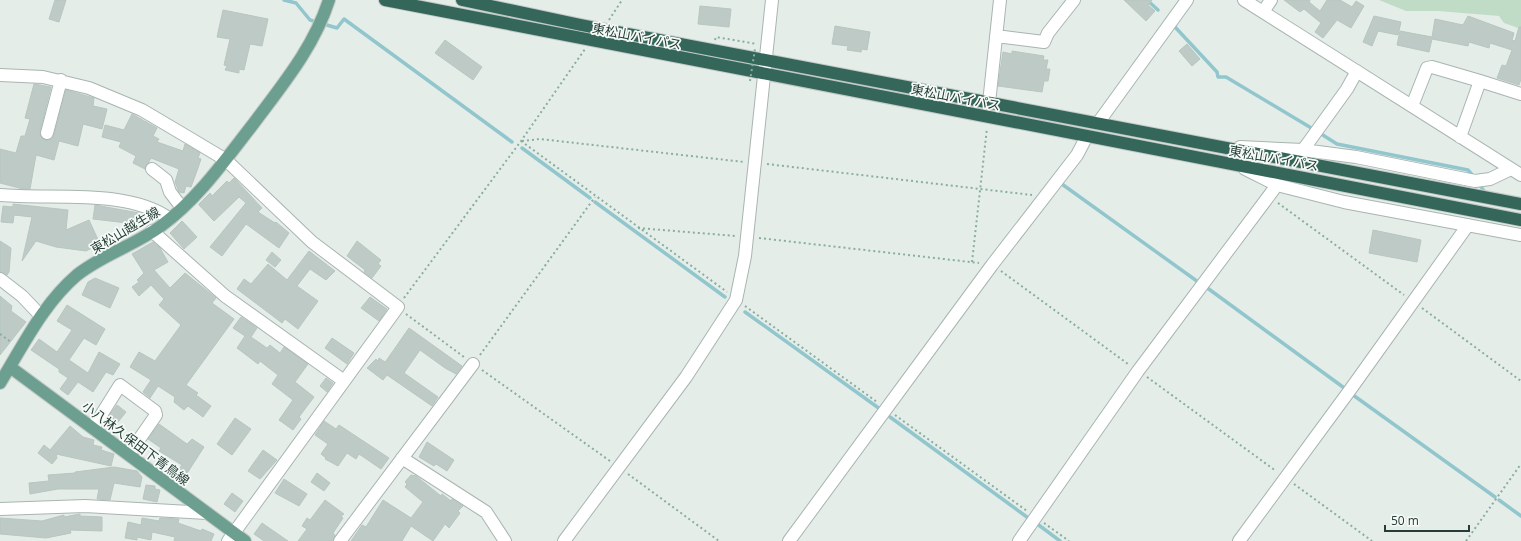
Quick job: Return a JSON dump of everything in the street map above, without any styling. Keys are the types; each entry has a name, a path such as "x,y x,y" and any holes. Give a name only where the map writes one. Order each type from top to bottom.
{"highway":[{"name":"東松山バイパス","path":"385,0 589,41 1521,220"},
{"name":"東松山バイパス","path":"462,0 603,29 1521,204"}],"main road":[{"name":"東松山越生線","path":"0,383 20,348 41,316 77,275 170,219 213,178 296,68 311,44 323,18 329,0"},
{"name":"小八林久保田下青鳥線","path":"10,367 129,454 206,513 231,537 245,541"}],"street":[{"path":"564,541 686,377 736,300 747,237 772,0"},
{"path":"989,103 1000,0"},
{"path":"996,36 1044,42 1048,33 1074,0"},
{"path":"1098,123 1187,0"},
{"path":"1246,0 1516,172"},
{"path":"1263,12 1271,0"},
{"path":"1412,106 1427,68 1432,67 1521,94"},
{"path":"1302,150 1347,89 1357,71"},
{"path":"0,75 43,77 61,80 89,88 142,110 226,160 312,242 398,307 231,537"},
{"path":"47,133 61,80"},
{"path":"1460,137 1480,81"},
{"path":"790,541 992,265 1077,155 1087,136"},
{"path":"1223,148 1248,147 1302,150 1356,157 1475,180 1490,179 1516,172"},
{"path":"1239,166 1277,185 1344,202 1521,235"},
{"path":"152,169 166,180 170,192 182,208"},
{"path":"1019,541 1138,371 1277,185"},
{"path":"0,195 25,197 102,197 145,207 163,214 170,219"},
{"path":"1240,541 1468,225"},
{"path":"152,231 225,296 344,381"},
{"path":"0,279 22,296 41,316"},
{"path":"340,541 473,364"},
{"path":"93,428 120,385 155,411 156,415 129,454"},
{"path":"402,458 486,512 505,541"},
{"path":"0,509 85,506 206,513"}],"path":[{"path":"603,29 622,0"},
{"path":"589,41 581,56 521,141 398,307 473,364 719,541"},
{"path":"750,81 755,49"},
{"path":"972,262 988,117"},
{"path":"521,141 540,139 1044,196"},
{"path":"521,141 736,300 1069,541"},
{"path":"473,364 595,196"},
{"path":"1269,196 1521,381"},
{"path":"638,228 747,237 992,265 1372,541"},
{"path":"0,334 20,348"},
{"path":"1466,541 1521,464"}],"green space":[{"path":"1379,0 1521,0 1521,29 1504,23 1499,16 1438,11 1406,11"}],"building":[{"path":"55,0 66,0 59,22 49,19"},
{"path":"1124,0 1152,0 1148,5 1155,11 1146,21"},
{"path":"1284,0 1310,0 1309,2 1320,11 1327,0 1340,0 1352,7 1356,1 1364,6 1351,28 1337,20 1323,38 1315,32 1321,23 1304,9 1300,12"},
{"path":"700,6 731,9 729,27 698,24"},
{"path":"223,10 268,19 262,46 250,44 244,70 239,69 239,73 225,70 227,66 224,65 230,39 217,37"},
{"path":"1374,16 1401,22 1398,35 1378,31 1372,46 1363,42"},
{"path":"1468,16 1514,33 1512,40 1515,41 1519,27 1521,27 1521,79 1519,85 1497,78 1502,65 1506,66 1512,50 1490,43 1489,48 1469,42 1468,46 1432,39 1429,52 1397,45 1400,31 1432,37 1435,19 1463,25"},
{"path":"835,26 870,32 867,50 862,49 861,52 847,50 848,46 832,44"},
{"path":"445,40 482,67 473,80 435,53"},
{"path":"1187,44 1200,59 1192,66 1179,51"},
{"path":"1012,51 1044,56 1043,60 1048,60 1046,69 1050,69 1048,81 1044,81 1042,92 998,86 1003,52 1012,54"},
{"path":"34,84 51,87 40,131 40,135 45,140 49,140 54,135 66,90 94,98 93,106 107,109 102,129 83,124 78,146 59,141 54,160 36,155 30,189 23,189 0,183 0,149 16,153 21,136 25,136 30,119 25,118"},
{"path":"132,114 157,128 153,136 159,139 157,142 183,151 185,144 200,153 198,158 201,159 191,187 186,186 184,193 179,192 175,182 179,169 151,158 145,169 133,163 136,156 119,147 121,142 102,137 105,125 124,130"},
{"path":"234,178 262,208 258,212 275,223 276,222 289,233 279,248 246,224 222,256 210,247 246,203 239,197 214,221 199,204 210,193 212,196 227,181 229,183"},
{"path":"13,204 68,210 66,230 89,220 100,244 86,251 56,247 36,241 22,261 32,217 14,215 13,223 1,222 3,206 13,207"},
{"path":"95,205 139,213 136,224 93,219"},
{"path":"182,221 197,237 184,249 170,233"},
{"path":"1373,230 1421,240 1417,262 1369,253"},
{"path":"0,241 11,248 9,272 7,275 0,272"},
{"path":"357,241 381,260 378,264 381,266 372,278 364,272 365,270 347,256"},
{"path":"153,242 160,248 168,262 154,270 170,288 185,273 216,298 212,303 234,319 186,385 198,393 196,395 211,406 203,417 188,406 184,410 174,402 175,397 158,386 150,398 143,392 151,380 130,367 139,352 155,361 181,325 159,305 164,299 151,285 139,296 132,287 139,282 137,280 144,273 132,254"},
{"path":"309,251 335,271 326,280 310,269 297,286 318,301 298,329 285,319 282,323 237,289 244,279 251,284 268,264 287,280"},
{"path":"272,252 281,260 275,267 266,260"},
{"path":"95,278 119,288 110,308 82,295 88,282"},
{"path":"0,296 12,306 11,311 26,322 0,355"},
{"path":"370,297 387,309 379,321 361,308"},
{"path":"67,305 105,329 96,345 84,338 69,360 88,373 99,352 120,364 113,375 106,372 93,392 78,382 68,395 60,389 68,378 59,372 59,369 31,350 39,339 57,352 72,330 57,321"},
{"path":"241,317 257,328 251,337 267,348 270,345 280,353 284,347 308,364 295,382 314,397 299,417 301,419 293,430 279,420 293,400 272,384 278,375 260,361 258,364 237,348 245,336 233,328"},
{"path":"409,328 462,366 456,374 420,350 404,373 438,397 432,406 387,375 383,380 367,368 376,359 378,361 379,358 385,362"},
{"path":"332,338 354,353 347,364 325,348"},
{"path":"326,378 333,383 327,392 320,386"},
{"path":"117,405 126,412 118,422 109,416"},
{"path":"235,418 251,429 232,455 217,444"},
{"path":"324,421 336,429 339,425 389,458 381,469 359,454 356,459 347,453 338,466 325,459 326,458 321,454 328,444 315,435"},
{"path":"159,424 187,444 192,439 204,447 186,475 178,470 182,465 159,451 161,448 148,439"},
{"path":"70,426 83,437 94,440 93,445 102,447 101,450 114,454 111,466 56,454 57,458 52,464 38,453 44,445 50,450"},
{"path":"427,442 454,460 447,471 436,464 434,466 419,457"},
{"path":"263,450 277,460 260,479 248,471"},
{"path":"114,467 137,471 142,477 140,487 114,483 110,500 97,499 99,489 58,489 30,494 29,483 49,481 48,475 75,473"},
{"path":"317,473 330,483 324,491 311,482"},
{"path":"411,475 416,476 441,496 442,494 451,501 452,499 463,506 458,511 460,513 449,528 445,524 433,541 411,526 402,541 351,541 362,525 366,527 383,500 411,518 423,502 405,487 407,484 405,482"},
{"path":"284,479 307,494 299,506 275,493"},
{"path":"146,485 155,486 155,489 160,490 157,502 143,499"},
{"path":"232,493 243,501 235,512 224,504"},
{"path":"325,500 344,514 341,516 343,518 333,533 335,535 333,541 298,541 307,529 302,526 307,518 310,520"},
{"path":"80,514 80,516 102,517 102,531 70,530 71,533 46,538 0,534 0,518 42,521 64,515 64,517"},
{"path":"142,518 159,521 160,518 179,519 178,523 201,531 202,529 214,534 211,541 174,541 175,537 152,532 151,540 137,537 137,540 125,538 128,522 141,525"},
{"path":"262,523 288,541 264,541 254,534"}],"waterway":[{"path":"284,0 296,3 310,20 337,28 344,19 512,142"},
{"path":"1147,0 1158,10"},
{"path":"1175,27 1217,72 1218,77 1226,77 1313,129"},
{"path":"1318,132 1337,144 1468,170 1474,177"},
{"path":"522,148 590,198"},
{"path":"1059,182 1201,284"},
{"path":"1479,184 1487,195"},
{"path":"595,202 725,297"},
{"path":"1206,287 1347,390"},
{"path":"745,312 880,409"},
{"path":"1353,395 1495,497"},
{"path":"890,417 1031,520"},
{"path":"1499,500 1521,516"},
{"path":"1036,523 1060,541"}]}
